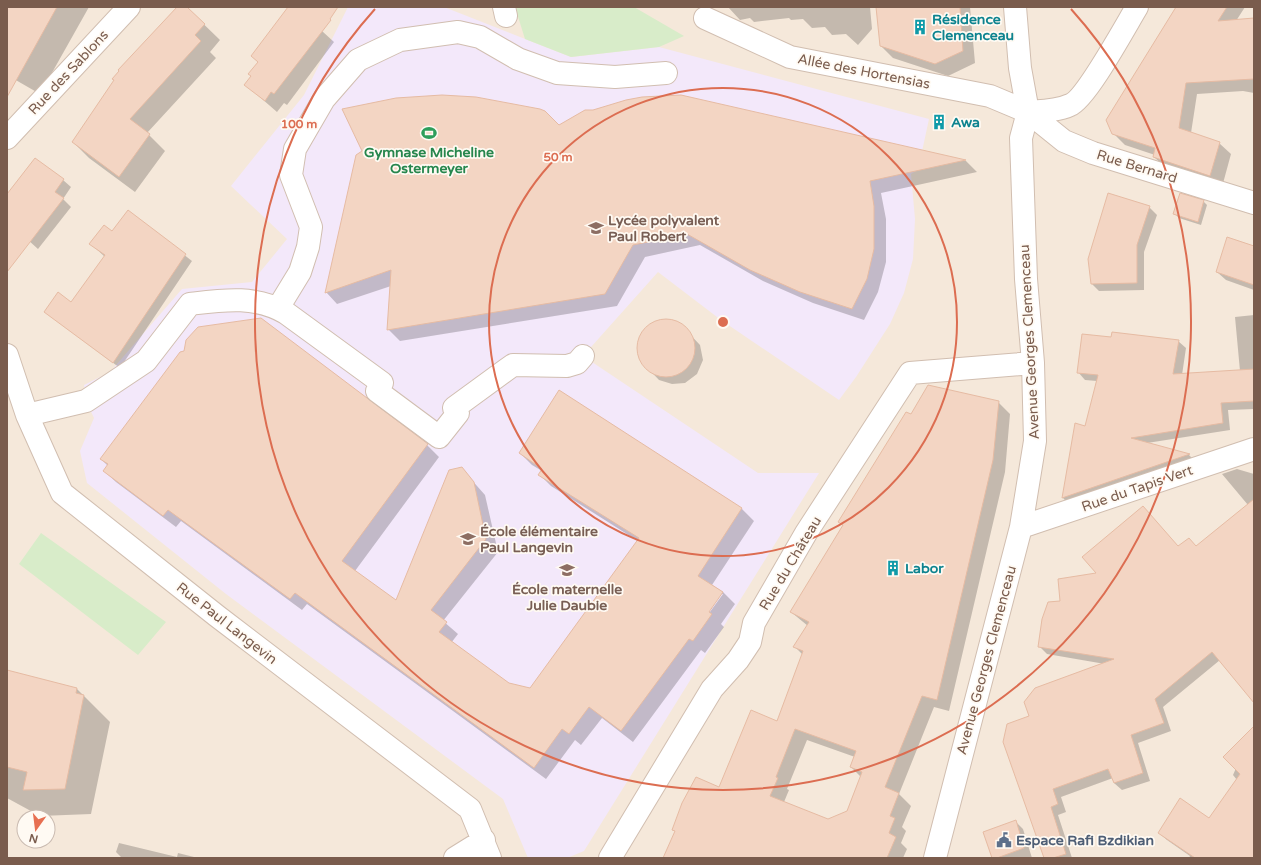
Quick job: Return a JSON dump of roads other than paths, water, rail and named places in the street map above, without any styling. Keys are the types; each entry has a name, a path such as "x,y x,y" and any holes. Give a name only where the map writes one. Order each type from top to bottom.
{"street":[{"name":"Rue des Sablons","path":"7,138 129,7"},
{"name":"Avenue Georges Clemenceau","path":"935,858 1021,527 1035,441 1033,363 1026,279 1021,138 1028,112 1020,68 1015,7"},
{"path":"1028,112 1050,111 1072,105 1089,86 1136,7"},
{"name":"Allée des Hortensias","path":"705,18 790,57 990,96 1028,112"},
{"path":"278,308 300,272 308,247 311,227 290,176 295,149 324,99 358,60 400,40 458,32 480,37 518,59 558,73 615,77 666,73"},
{"name":"Rue Bernard","path":"1028,112 1064,141 1093,153 1254,203"},
{"path":"28,415 86,400 146,361 190,304 232,299 258,302 278,308 382,383 377,391 439,437 458,413 454,408 513,366 567,366 577,363 583,356"},
{"name":"Rue Paul Langevin","path":"7,355 28,415 62,493 223,621 470,808 487,849"},
{"name":"Rue du Château","path":"610,858 712,689 738,660 750,642 754,623 806,534 910,373 1033,363"},
{"name":"Rue du Tapis Vert","path":"1021,527 1254,449"},
{"path":"455,858 487,849"}],"place":[{"name":"Résidence Clemenceau","path":"920,27"},
{"name":"Awa","path":"939,122"},
{"name":"Gymnase Micheline Ostermeyer","path":"429,133"},
{"name":"Lycée polyvalent Paul Robert","path":"596,228"},
{"name":"École élémentaire Paul Langevin","path":"468,539"},
{"name":"Labor","path":"893,568"},
{"name":"École maternelle Julie Daubie","path":"567,570"},
{"name":"Espace Rafi Bzdikian","path":"1004,840"}]}
